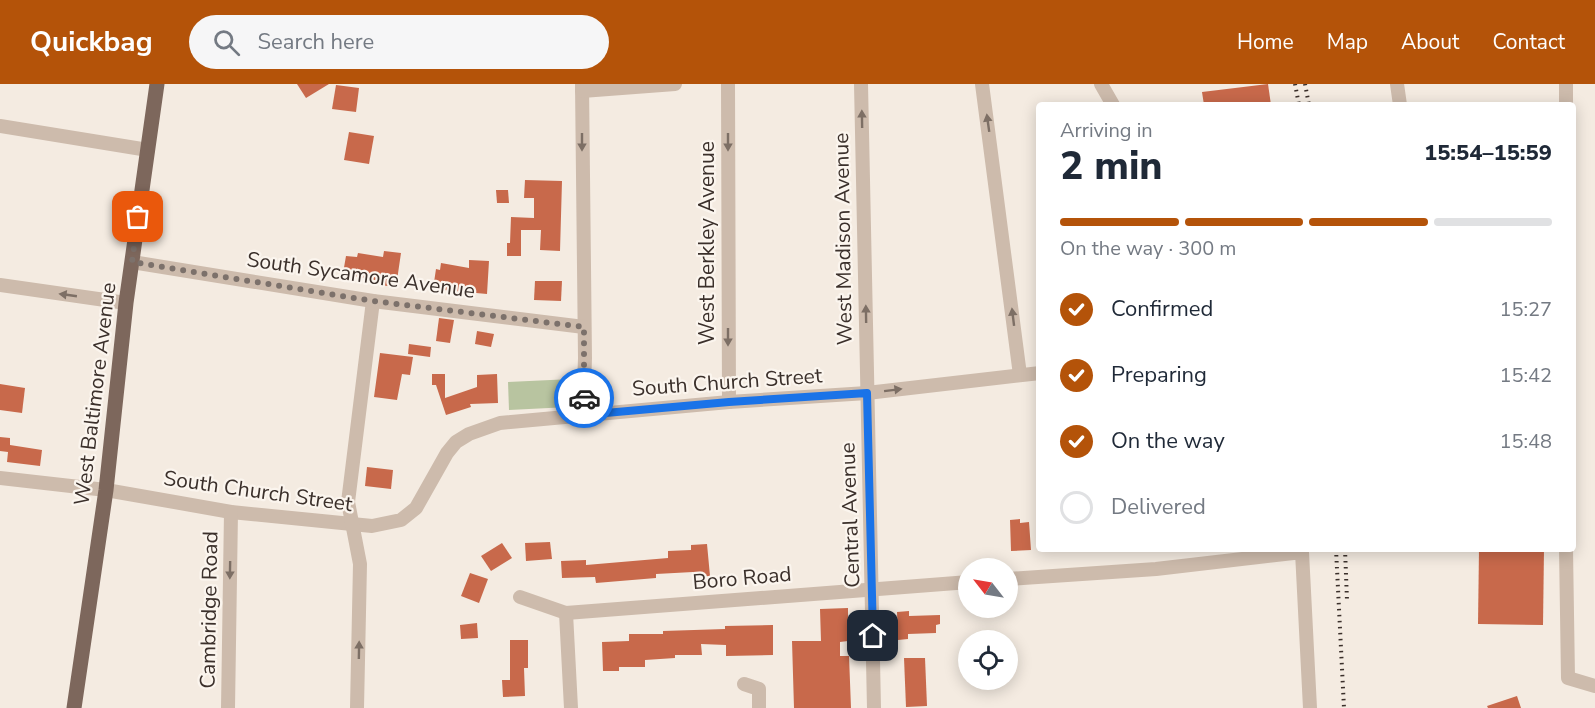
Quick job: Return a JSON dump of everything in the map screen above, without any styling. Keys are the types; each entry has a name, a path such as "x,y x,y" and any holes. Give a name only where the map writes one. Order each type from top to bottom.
{"main road":[{"name":"West Baltimore Avenue","path":"74,708 106,490 126,303 158,84"}],"street":[{"path":"583,415 582,87 675,84"},
{"name":"West Berkley Avenue","path":"728,84 729,402"},
{"name":"West Madison Avenue","path":"861,84 867,393"},
{"path":"982,84 1020,375"},
{"path":"1101,84 1111,102"},
{"path":"1397,84 1400,102"},
{"path":"1566,84 1566,102"},
{"path":"0,126 148,150"},
{"name":"South Sycamore Avenue","path":"132,262 373,301 584,327"},
{"path":"0,285 126,303"},
{"path":"357,708 360,564 348,502 373,301"},
{"name":"South Church Street","path":"0,478 106,490 231,512 372,526 392,523 416,508 447,453 456,442 469,434 500,423 729,402 867,393 1036,373"},
{"name":"Central Avenue","path":"867,393 874,708"},
{"name":"Cambridge Road","path":"228,708 231,512"},
{"path":"1018,578 1156,568 1302,552 1310,708"},
{"path":"1566,552 1568,678 1595,686"},
{"name":"Boro Road","path":"520,597 566,613 958,583"},
{"path":"566,613 570,708"},
{"path":"744,684 759,689 759,708"}],"green space":[{"path":"572,379 573,403 569,407 509,410 508,382"}],"building":[{"path":"297,84 329,84 306,98"},
{"path":"1268,84 1271,102 1204,102 1202,92"},
{"path":"336,85 359,88 356,112 332,109"},
{"path":"349,132 374,136 369,164 344,160"},
{"path":"525,180 562,181 560,251 540,250 541,230 521,230 521,256 507,256 511,217 534,218 534,198 524,198"},
{"path":"496,190 508,190 509,203 497,203"},
{"path":"384,251 401,253 396,287 380,285 380,281 353,276 353,280 342,279 346,256 357,257 358,253 383,257"},
{"path":"469,260 489,261 487,294 433,289 436,269 440,270 441,263 469,268"},
{"path":"535,281 562,281 561,301 534,300"},
{"path":"439,318 454,320 450,343 436,341"},
{"path":"477,331 494,334 491,347 475,344"},
{"path":"409,344 431,347 430,357 408,354"},
{"path":"380,353 413,357 410,375 402,374 397,400 374,397"},
{"path":"432,374 445,374 445,398 477,387 477,375 497,374 498,403 470,404 471,407 446,415 436,385 432,385"},
{"path":"0,384 25,388 22,413 0,410"},
{"path":"0,437 10,438 10,445 42,450 40,466 7,462 8,452 0,451"},
{"path":"367,467 393,470 391,489 365,486"},
{"path":"1020,519 1020,523 1029,522 1031,550 1011,551 1010,520"},
{"path":"550,542 552,559 526,561 525,543"},
{"path":"502,543 512,558 491,571 481,556"},
{"path":"707,544 710,576 693,577 693,572 656,574 656,578 596,583 595,577 562,578 561,561 586,560 586,565 668,558 668,551 691,550 691,545"},
{"path":"1479,552 1544,552 1543,625 1478,624"},
{"path":"470,573 488,579 479,603 461,596"},
{"path":"848,608 848,641 840,642 840,656 849,656 851,708 794,708 792,641 821,641 820,609"},
{"path":"909,611 909,616 940,615 940,624 936,625 936,633 908,634 908,639 898,640 897,612"},
{"path":"477,623 478,638 461,639 460,625"},
{"path":"773,625 773,655 726,656 726,645 701,644 702,655 675,655 675,658 645,660 645,667 619,667 619,671 603,671 602,642 629,641 629,634 663,634 663,631"},
{"path":"510,640 528,640 528,668 524,668 525,696 503,697 502,680 510,680"},
{"path":"904,658 925,658 927,706 906,707"},
{"path":"1517,696 1521,708 1488,708 1487,706"}],"railway":[{"path":"1295,84 1298,102"},
{"path":"1305,84 1308,102"},
{"path":"1336,552 1344,708"},
{"path":"1345,552 1347,600"}],"way so far":[{"path":"138,217 132,262 373,301 584,327 584,398"}],"route":[{"path":"584,398 583,415 867,393 873,636"}]}
